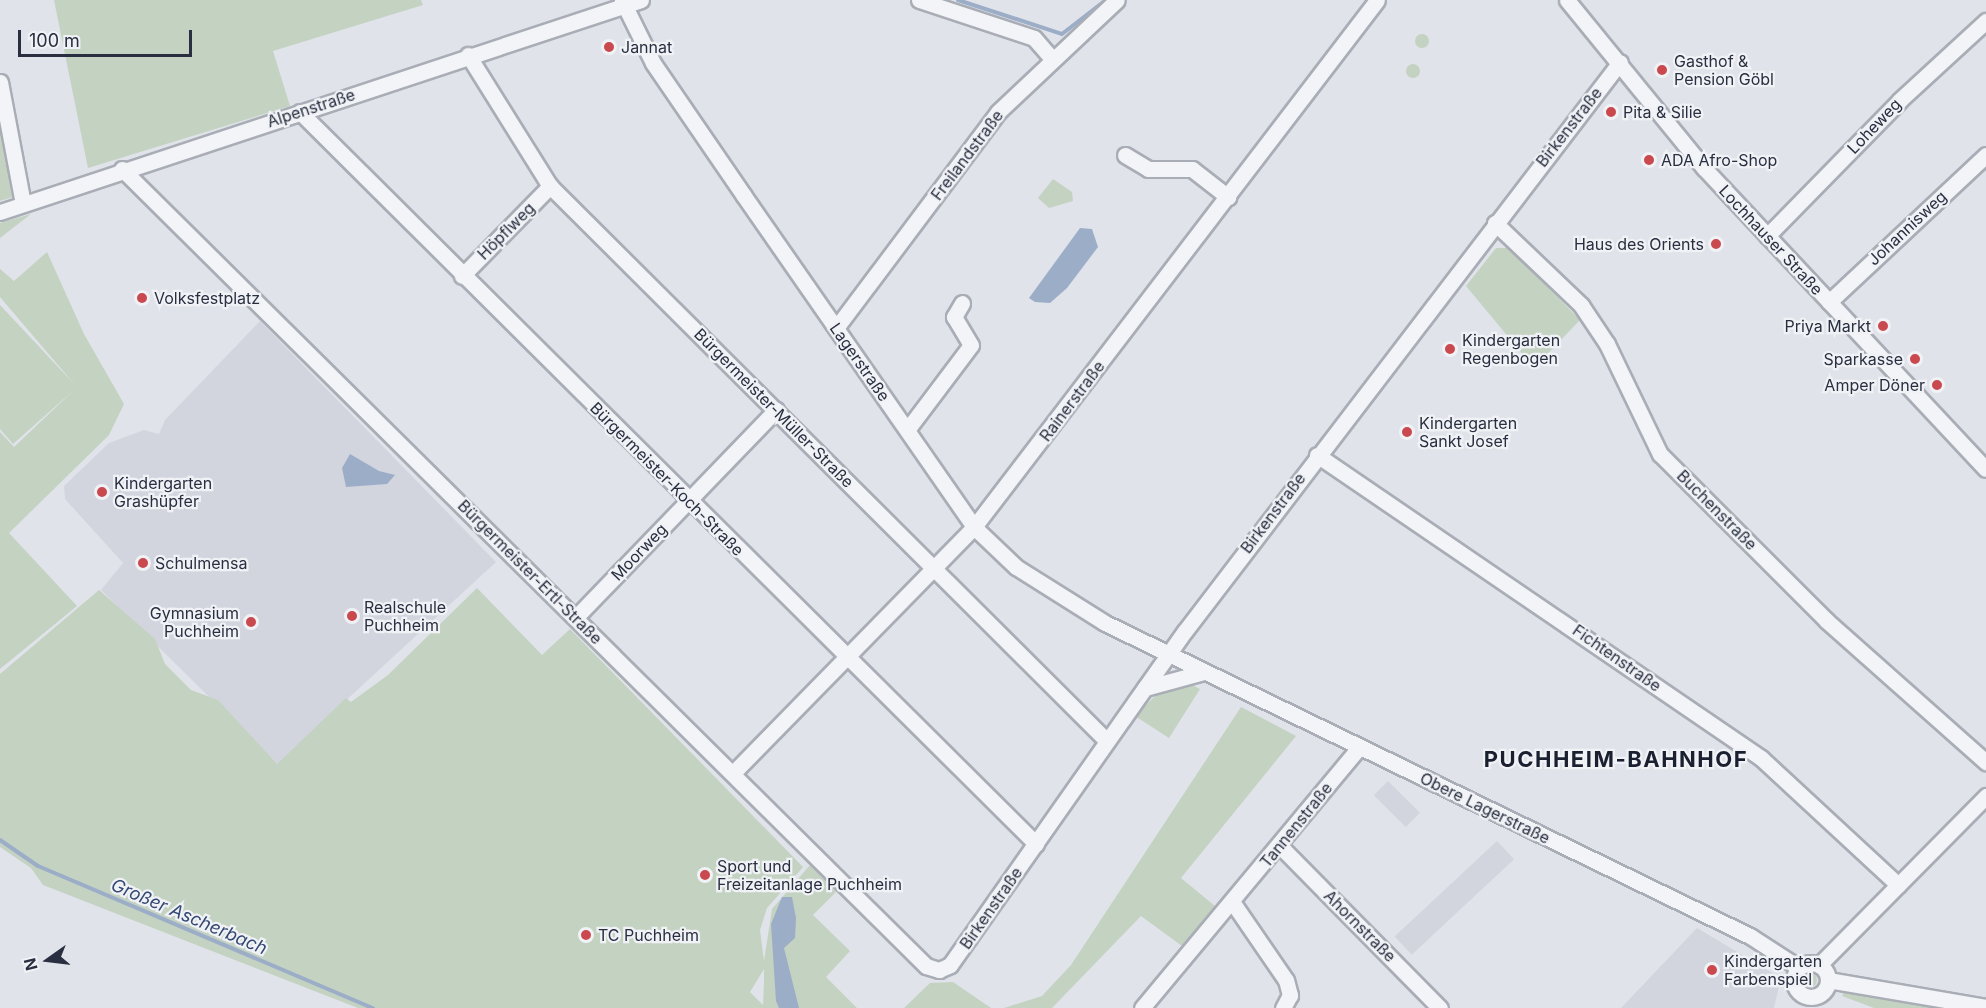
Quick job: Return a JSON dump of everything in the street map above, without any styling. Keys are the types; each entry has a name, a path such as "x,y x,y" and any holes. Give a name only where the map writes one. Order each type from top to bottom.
{"street":[{"name":"Alpenstraße","path":"0,212 622,2 640,0"},
{"path":"919,0 950,3 1034,39 1052,59"},
{"name":"Freilandstraße","path":"836,328 998,112 1117,0"},
{"name":"Rainerstraße","path":"733,773 974,526 1377,0"},
{"name":"Lochhauser Straße","path":"1567,0 1620,62 1674,134 1828,302 1986,469"},
{"name":"Lagerstraße","path":"622,2 658,70 974,526 1055,596 1169,654"},
{"name":"Loheweg","path":"1767,236 1900,100 1986,21"},
{"name":"Bürgermeister-Müller-Straße","path":"468,55 550,186 935,566 1107,741"},
{"name":"Birkenstraße","path":"939,970 950,965 1169,654 1317,454 1620,62"},
{"path":"0,82 23,204"},
{"name":"Bürgermeister-Koch-Straße","path":"300,112 462,276 1036,844"},
{"path":"1125,155 1148,169 1192,169 1228,197"},
{"name":"Johannisweg","path":"1828,302 1986,155"},
{"name":"Bürgermeister-Ertl-Straße","path":"122,169 926,966 939,970"},
{"name":"Höpflweg","path":"462,276 550,186"},
{"name":"Buchenstraße","path":"1495,223 1581,305 1607,344 1660,454 1827,621 1986,762"},
{"path":"907,430 971,345 954,316 962,303"},
{"name":"Moorweg","path":"576,617 776,410"},
{"name":"Fichtenstraße","path":"1317,454 1761,758 1898,885"},
{"name":"Obere Lagerstraße","path":"1169,654 1750,936 1798,967"},
{"path":"1145,688 1204,672"},
{"name":"Tannenstraße","path":"1142,1008 1233,903 1359,748"},
{"path":"1828,980 1820,995 1801,1002 1793,982 1798,967 1820,965 1986,796"},
{"name":"Ahornstraße","path":"1279,845 1440,1008"},
{"path":"1233,903 1286,980 1290,995 1283,1008"},
{"path":"1820,965 1828,980"},
{"path":"1828,980 1986,1007"}],"shaded area":[{"path":"260,321 496,562 277,764 101,590 123,563 65,499 64,486 109,443 144,430 159,434 165,420"},
{"path":"1388,781 1420,813 1406,827 1374,795"},
{"path":"1497,841 1514,859 1412,955 1395,936"},
{"name":"Kindergarten Farbenspiel","path":"1697,928 1781,978 1774,1008 1621,1008"}],"green space":[{"path":"54,0 421,0 423,5 273,51 290,106 88,168"},
{"path":"1422,34 1427,36 1429,41 1427,46 1422,48 1417,46 1415,41 1417,36"},
{"path":"1410,64 1416,64 1420,71 1416,78 1410,78 1406,74 1406,68"},
{"path":"0,113 16,196 0,201"},
{"path":"1053,179 1072,192 1073,201 1049,208 1038,198"},
{"path":"31,214 0,238 0,223"},
{"path":"1496,248 1509,248 1580,320 1534,368 1466,286"},
{"path":"47,252 84,334 124,404 109,435 9,533 77,606 0,669 0,432 14,447 74,390 13,444 0,429 0,305 75,385 0,297 0,269 14,281"},
{"path":"477,588 542,655 570,629 803,867 767,908 760,930 764,961 772,909 810,865 836,892 813,915 850,951 826,977 857,1008 358,1008 43,885 31,868 0,847 0,674 99,590 155,639 165,664 191,690 218,700 277,764 346,698 351,702 388,675","holes":["764,969 763,1005 750,992"]},
{"path":"1188,683 1200,689 1169,738 1135,716 1158,693"},
{"path":"1241,707 1296,736 1181,878 1215,906 1182,946 1141,916 1052,1008 1004,1008 1042,996 1071,965"},
{"path":"1810,973 1815,975 1817,980 1815,985 1810,987 1805,985 1803,980 1805,975"},
{"path":"953,982 991,1008 904,1008 930,983"},
{"path":"1844,992 1939,1008 1874,1008 1842,996"}],"water":[{"path":"1080,228 1092,229 1098,247 1067,288 1050,303 1035,302 1029,298"},
{"path":"350,454 379,471 395,475 387,484 346,487 342,468"},
{"path":"782,897 792,897 796,918 795,938 784,948 799,1008 779,1008 776,1001 771,924"}],"waterway":[{"path":"958,0 1062,34 1106,0"},
{"name":"Großer Ascherbach","path":"0,840 38,866 373,1008"}],"place":[{"name":"Jannat","path":"609,47"},
{"name":"Gasthof & Pension Göbl","path":"1662,70"},
{"name":"Pita & Silie","path":"1611,112"},
{"name":"ADA Afro-Shop","path":"1649,160"},
{"name":"Haus des Orients","path":"1716,244"},
{"name":"Volksfestplatz","path":"142,298"},
{"name":"Priya Markt","path":"1883,326"},
{"name":"Kindergarten Regenbogen","path":"1450,349"},
{"name":"Sparkasse","path":"1915,359"},
{"name":"Amper Döner","path":"1937,385"},
{"name":"Kindergarten Sankt Josef","path":"1407,432"},
{"name":"Kindergarten Grashüpfer","path":"102,492"},
{"name":"Schulmensa","path":"143,563"},
{"name":"Realschule Puchheim","path":"352,616"},
{"name":"Gymnasium Puchheim","path":"251,622"},
{"name":"Sport und Freizeitanlage Puchheim","path":"705,875"},
{"name":"TC Puchheim","path":"586,935"},
{"name":"Kindergarten Farbenspiel","path":"1712,970"}],"district":[{"name":"PUCHHEIM-BAHNHOF","path":"1616,760"}]}
